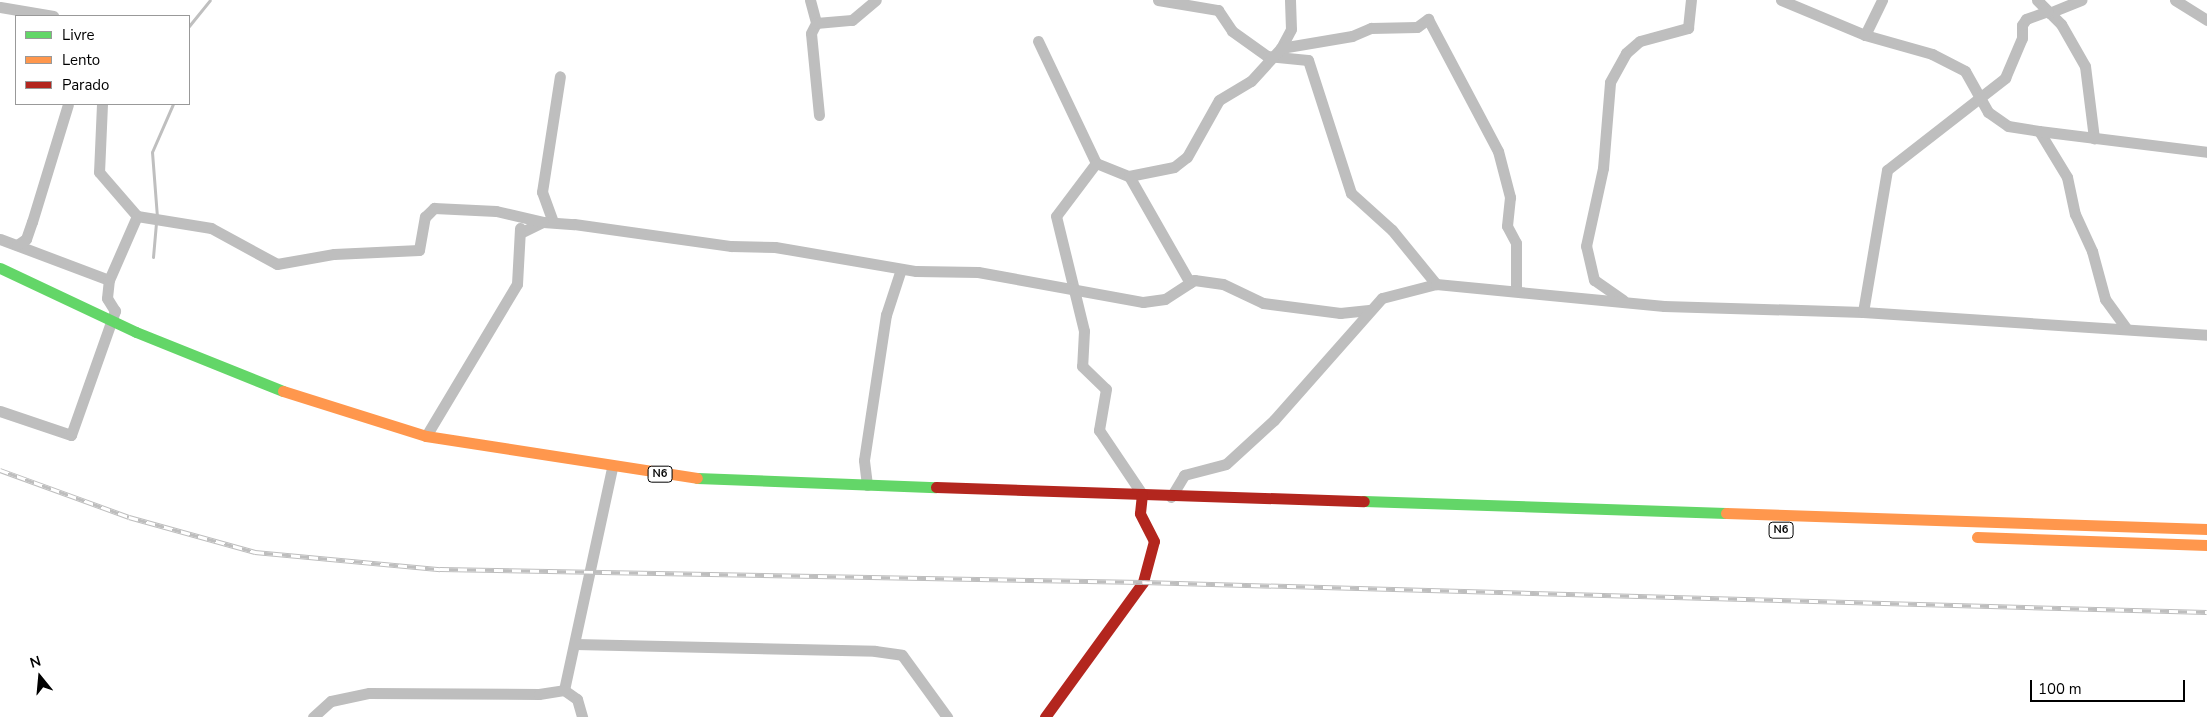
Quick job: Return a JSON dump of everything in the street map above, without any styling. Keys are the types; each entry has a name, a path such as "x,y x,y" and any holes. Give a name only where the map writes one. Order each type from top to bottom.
{"main road":[{"name":"N6","path":"0,268 112,321 314,403 426,436 612,468 712,480 1142,494 1171,497 2207,529"},
{"path":"1045,717 1146,576 1154,541 1140,513 1142,494"},
{"name":"N6","path":"1355,503 1497,519"},
{"path":"1960,536 2207,545"}],"street":[{"path":"810,0 816,23 812,41 819,115"},
{"path":"816,23 852,20 876,0"},
{"path":"1158,0 1198,3 1218,10 1232,31 1271,56 1308,60 1351,193 1392,230 1436,284"},
{"path":"1038,42 1096,162 1129,176 1174,167 1187,158 1219,100 1251,81 1271,56 1281,48 1290,29 1290,0"},
{"path":"1624,301 1594,280 1586,246 1603,168 1610,82 1626,53 1640,41 1688,28 1691,0"},
{"path":"1781,0 1865,35 1932,54 1965,71 1988,112 2008,126 2207,152"},
{"path":"1865,35 1882,0"},
{"path":"2037,0 2049,12 2086,66 2094,138"},
{"path":"1863,312 1887,170 2005,78 2026,18 2081,0"},
{"path":"2175,0 2207,20"},
{"path":"0,7 47,15"},
{"path":"1281,48 1352,36 1371,28 1417,27 1428,18 1498,151 1510,197 1508,226 1516,243 1516,290"},
{"path":"548,222 542,192 560,76"},
{"path":"18,245 26,239 68,105"},
{"path":"102,105 99,172 137,216 162,216 212,228 277,264 341,253 419,250 425,217 434,208 496,211 548,222 731,246 775,247 901,269 978,272 1143,302 1165,299 1190,283 1223,284 1262,303 1340,313 1369,310"},
{"path":"2039,131 2067,177 2075,214 2092,251 2105,299 2126,328"},
{"path":"1096,162 1056,216 1070,289 1084,332 1082,366 1106,389 1100,430 1142,494"},
{"path":"1129,176 1190,283"},
{"path":"0,411 71,435 115,311 107,298 109,280 137,216"},
{"path":"426,436 517,284 520,233 514,216"},
{"path":"520,233 548,222"},
{"path":"0,239 109,280"},
{"path":"866,485 864,460 886,315 901,269"},
{"path":"1171,497 1184,475 1226,464 1274,420 1369,310 1382,298 1436,284 1624,301 1863,312 2126,328 2207,335"},
{"path":"564,690 612,468"},
{"path":"575,644 875,651 902,655 948,717"},
{"path":"313,717 331,701 368,693 539,694 564,690 577,699 582,717"}],"waterway":[{"path":"190,25 210,0"},
{"path":"157,217 152,152 173,105"},
{"path":"153,257 156,223"}],"railway":[{"path":"0,470 129,517 255,552 440,569 1143,582 2207,612"}],"traffic: fast":[{"path":"0,268 136,332 283,391"},
{"path":"697,478 936,487"},
{"path":"1364,501 1726,513"}],"traffic: slow":[{"path":"283,391 426,436 697,478"},
{"path":"1726,513 2207,529"},
{"path":"1977,537 2207,545"}],"traffic: jam":[{"path":"936,487 1364,501"},
{"path":"1045,717 1143,582 1154,541 1140,513 1142,494"}]}
